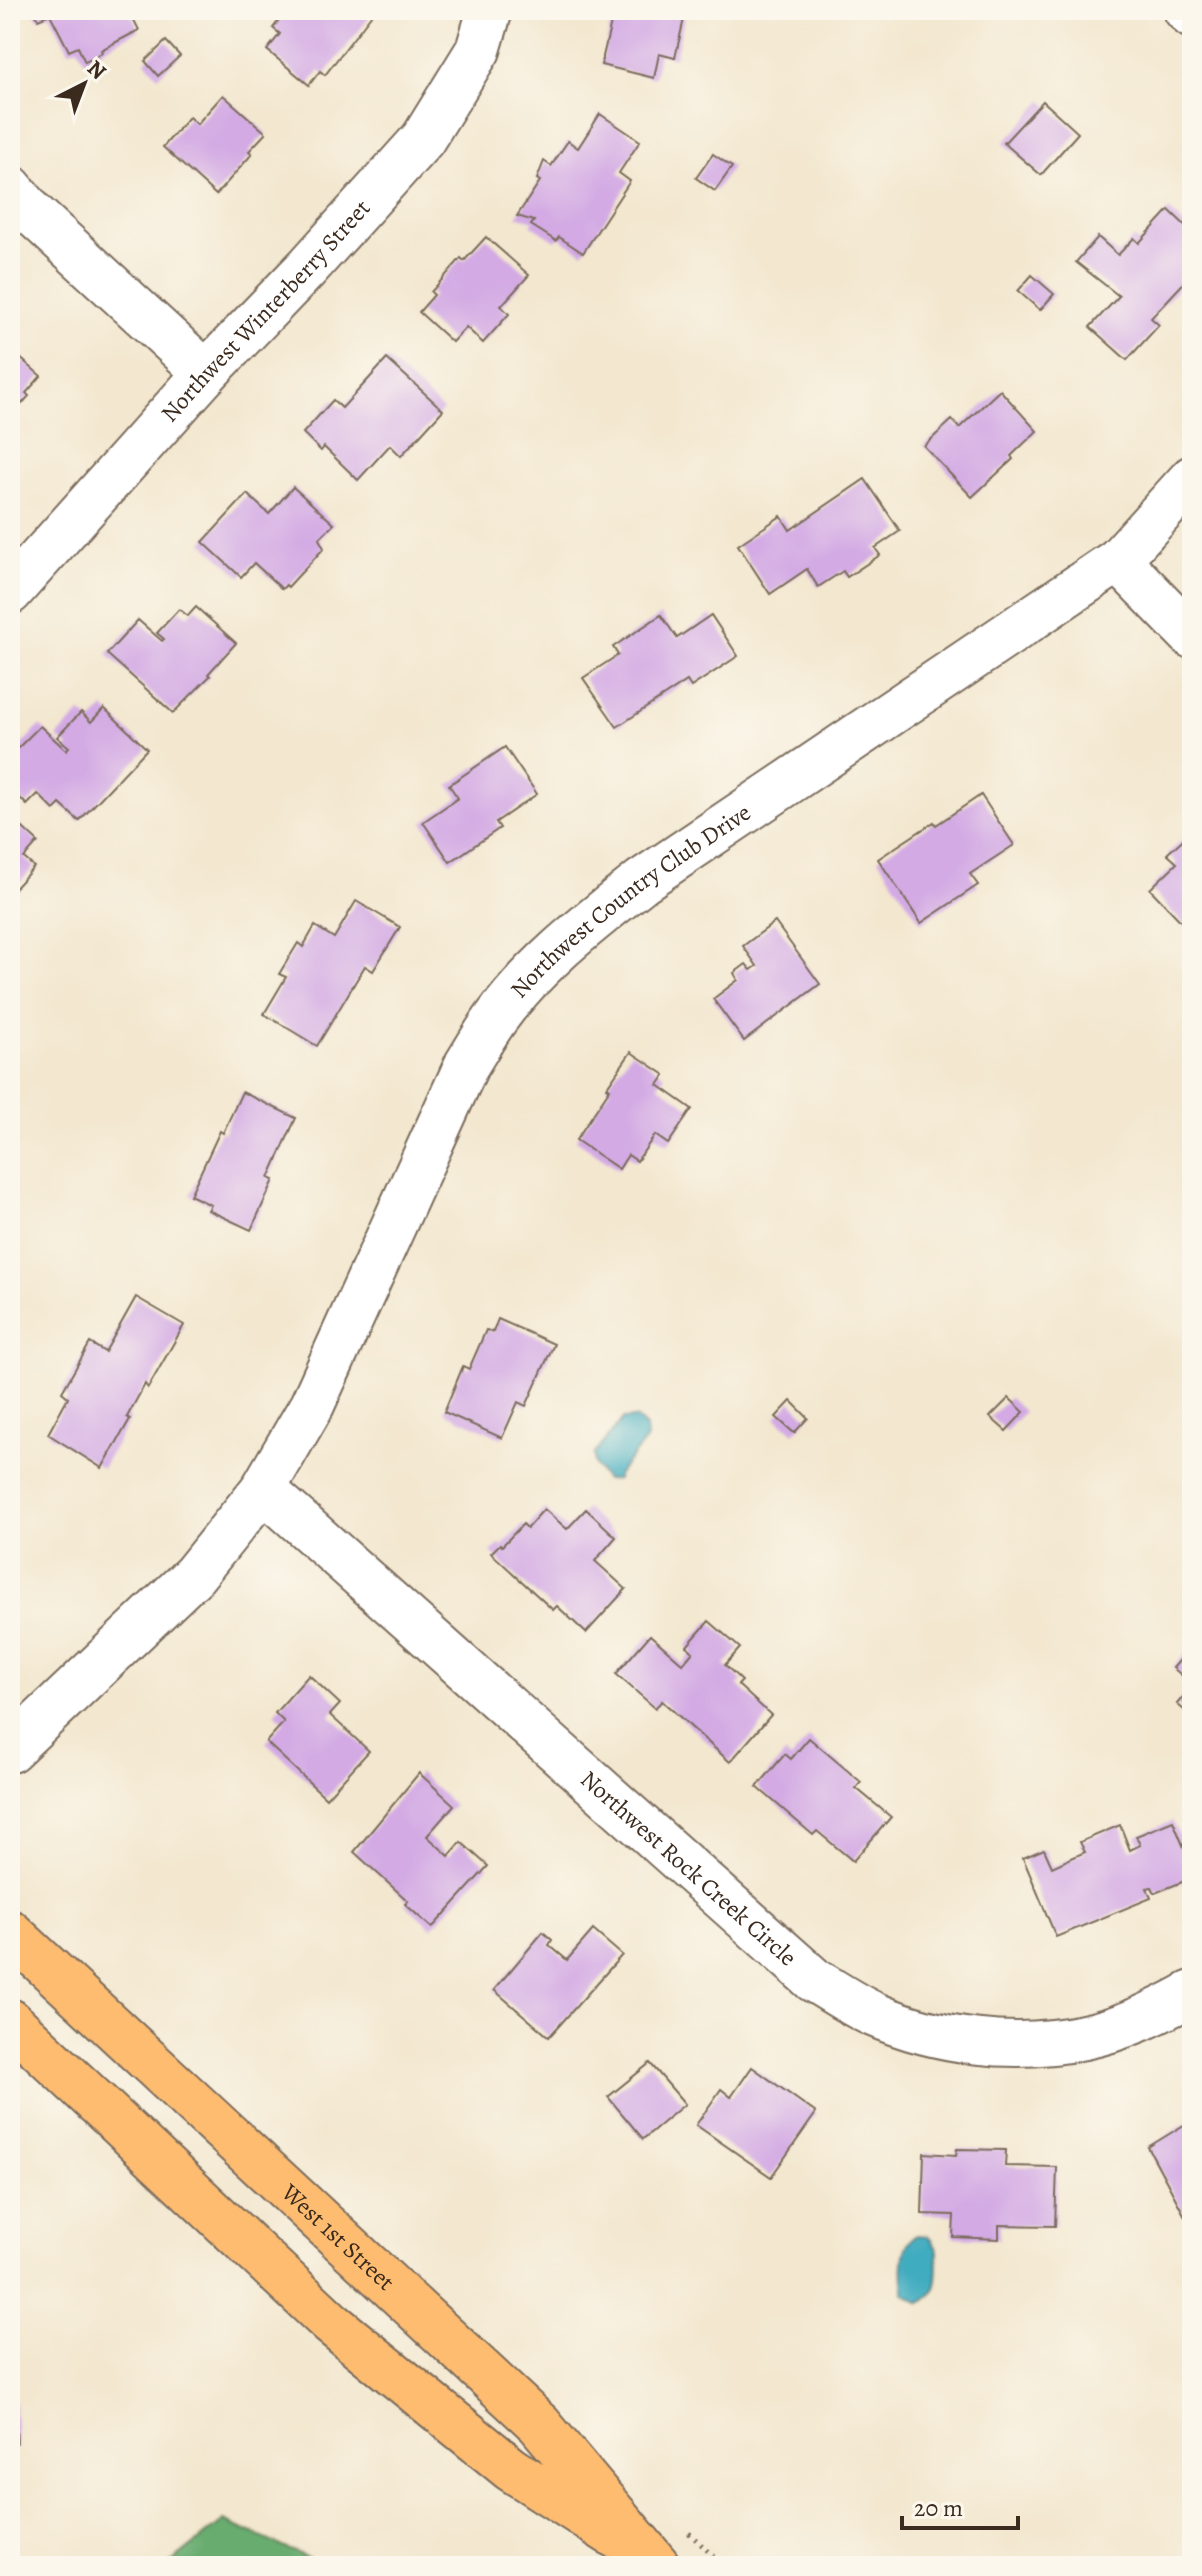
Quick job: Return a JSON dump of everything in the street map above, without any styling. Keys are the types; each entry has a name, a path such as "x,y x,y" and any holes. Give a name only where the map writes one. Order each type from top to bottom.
{"main road":[{"name":"West 1st Street","path":"10,1932 539,2424 654,2562"},
{"name":"West 1st Street","path":"10,2021 331,2323 511,2469 654,2562"}],"street":[{"name":"Northwest Winterberry Street","path":"10,592 206,373 307,268 423,139 478,50 490,10"},
{"path":"1186,10 1192,16"},
{"path":"10,187 42,222 206,373"},
{"name":"Northwest Country Club Drive","path":"10,1750 194,1575 263,1489 312,1405 467,1064 498,1016 546,962 642,881 1118,560 1192,478"},
{"path":"1118,560 1192,636"},
{"name":"Northwest Rock Creek Circle","path":"263,1489 814,1980 872,2014 941,2036 1013,2044 1084,2037 1153,2015 1192,1993"}],"green space":[{"path":"224,2521 318,2562 323,2566 167,2566"}],"water":[{"path":"636,1418 646,1427 647,1439 617,1479 606,1480 595,1466 594,1454 623,1419"},
{"path":"917,2235 928,2236 938,2250 935,2288 920,2303 904,2293 903,2278 904,2253 911,2239"}],"building":[{"path":"33,10 129,10 139,30 85,62 78,47 69,51 50,14 38,19"},
{"path":"287,10 367,10 372,14 325,75 320,71 309,85 267,50 280,34 273,28"},
{"path":"614,10 686,10 675,58 659,54 654,78 601,65"},
{"path":"166,41 180,56 158,76 145,61"},
{"path":"223,95 266,133 216,195 163,147 189,117 197,124"},
{"path":"1043,101 1078,133 1041,175 1004,143"},
{"path":"600,114 640,141 619,173 630,181 583,253 559,237 556,241 531,225 534,221 517,216 540,181 537,179 544,161 551,166 568,141 578,148"},
{"path":"713,154 732,167 715,191 696,178"},
{"path":"1169,210 1192,232 1192,274 1151,318 1159,325 1127,360 1090,327 1119,296 1076,262 1098,237 1118,255 1134,238 1139,243"},
{"path":"486,237 529,275 501,306 509,314 483,343 466,327 452,342 419,312 434,295 431,292 461,258 464,261"},
{"path":"1032,275 1054,294 1040,310 1018,291"},
{"path":"10,349 41,376 26,393 29,396 10,417"},
{"path":"387,359 443,410 401,456 390,445 358,480 324,447 321,451 303,433 333,400 342,408"},
{"path":"1000,390 1037,431 1011,456 1013,459 972,497 924,446 952,420 959,428"},
{"path":"865,479 900,531 875,548 880,555 847,577 843,571 818,587 807,569 770,594 738,545 781,516 790,530"},
{"path":"293,487 334,524 319,539 324,548 288,587 286,585 282,589 254,563 241,577 203,542 247,494 269,514"},
{"path":"196,607 236,643 208,674 210,676 173,713 107,654 138,620 162,641 164,639 157,633 179,609 188,616"},
{"path":"661,615 677,638 711,615 738,656 691,687 687,681 617,727 583,678 618,655 613,647"},
{"path":"104,708 147,749 79,821 60,804 54,810 38,794 27,805 10,788 10,756 40,726 66,750 69,747 57,737 81,712 91,722"},
{"path":"505,747 537,794 496,822 500,828 450,862 423,822 458,798 449,785"},
{"path":"981,795 1014,845 970,874 978,885 921,923 878,859"},
{"path":"10,816 38,842 24,858 34,867 10,893"},
{"path":"1192,831 1192,933 1150,889 1177,863 1167,854"},
{"path":"356,901 400,927 373,971 365,966 317,1046 264,1014 286,977 279,974 298,943 303,947 315,926 334,938"},
{"path":"775,922 820,984 744,1041 713,999 738,980 734,973 746,964 751,970 757,966 743,946"},
{"path":"631,1052 665,1075 658,1085 692,1109 668,1144 655,1135 637,1161 628,1155 619,1169 576,1140"},
{"path":"242,1092 296,1118 269,1178 274,1180 251,1230 208,1210 211,1205 190,1195"},
{"path":"136,1297 184,1325 148,1388 145,1384 127,1417 130,1419 102,1468 48,1434 68,1397 62,1392 90,1343 105,1352"},
{"path":"498,1319 554,1344 526,1406 518,1402 502,1438 444,1412 463,1366 469,1369 486,1330 493,1332"},
{"path":"1009,1398 1024,1412 1006,1431 990,1417"},
{"path":"791,1401 808,1418 794,1433 776,1417"},
{"path":"544,1509 567,1529 586,1509 616,1537 595,1561 626,1589 586,1633 557,1606 553,1610 491,1553 523,1524 527,1528"},
{"path":"709,1621 740,1648 725,1665 742,1681 738,1685 771,1715 730,1762 662,1701 655,1708 616,1674 650,1635 683,1664 693,1652 687,1646"},
{"path":"1192,1646 1192,1684 1173,1668"},
{"path":"309,1675 340,1704 330,1715 369,1751 326,1798 266,1742 284,1722 275,1713"},
{"path":"1192,1686 1192,1717 1177,1704"},
{"path":"809,1738 861,1782 856,1788 891,1817 853,1861 817,1831 813,1835 757,1787 785,1754 791,1759"},
{"path":"419,1773 454,1805 427,1836 449,1856 461,1842 488,1866 432,1928 405,1904 408,1901 354,1852"},
{"path":"1173,1821 1192,1867 1192,1878 1155,1893 1152,1887 1147,1888 1151,1898 1056,1937 1023,1858 1044,1849 1052,1867 1085,1852 1080,1842 1120,1825 1130,1850 1140,1845 1136,1836"},
{"path":"593,1930 622,1955 549,2037 494,1990 543,1932 552,1940 549,1945 567,1960"},
{"path":"650,2063 685,2104 643,2139 608,2097"},
{"path":"752,2067 816,2113 771,2177 696,2125 721,2089 731,2097"},
{"path":"1192,2120 1192,2217 1187,2220 1148,2147"},
{"path":"957,2149 1006,2150 1005,2166 1057,2167 1055,2226 999,2225 999,2239 953,2237 954,2215 922,2214 924,2153 956,2155"},
{"path":"10,2399 14,2399 17,2443 10,2444"}]}
